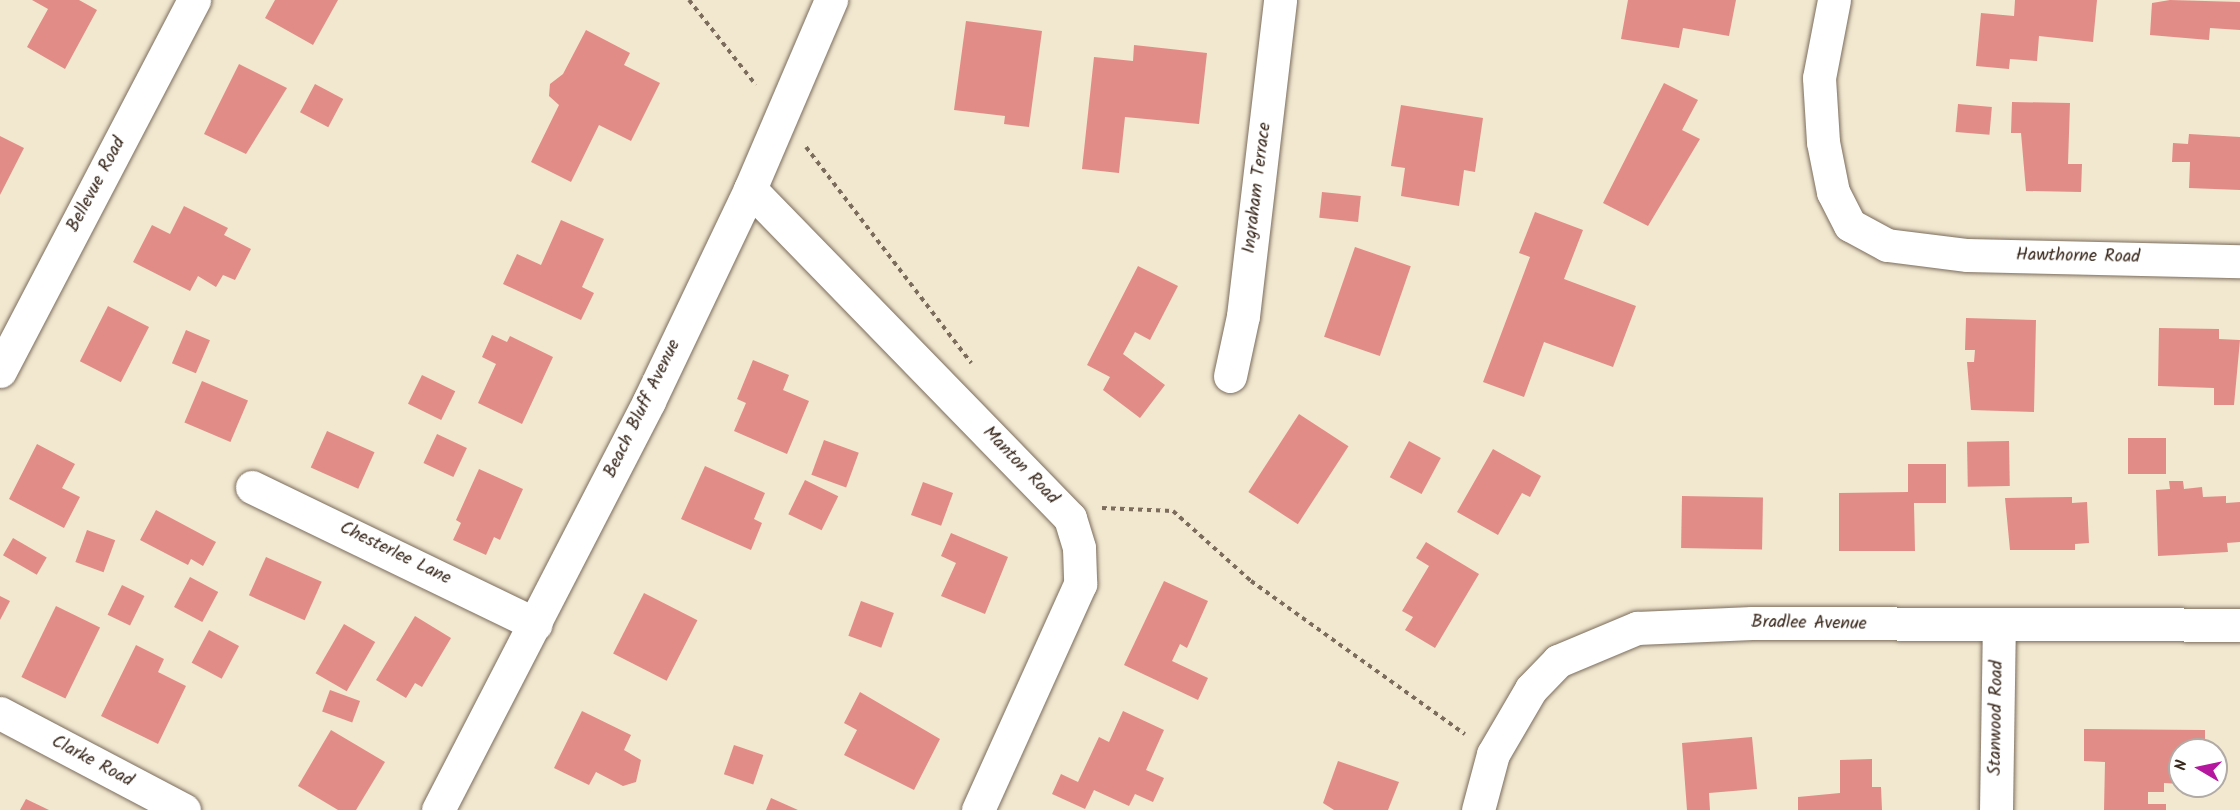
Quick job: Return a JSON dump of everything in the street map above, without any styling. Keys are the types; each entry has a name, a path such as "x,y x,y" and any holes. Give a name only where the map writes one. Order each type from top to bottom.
{"street":[{"name":"Bellevue Road","path":"0,371 194,0"},
{"name":"Beach Bluff Avenue","path":"438,810 536,624 750,189 831,0"},
{"name":"Ingraham Terrace","path":"1230,376 1243,316 1280,0"},
{"name":"Hawthorne Road","path":"1834,0 1820,78 1833,192 1850,225 1887,245 1967,255 2240,261"},
{"name":"Manton Road","path":"750,189 1070,518 1079,548 1080,584 978,810"},
{"name":"Chesterlee Lane","path":"252,487 536,624"},
{"name":"Bradlee Avenue","path":"1478,810 1492,754 1531,689 1558,661 1637,628 1752,623 1999,627 2240,625"},
{"name":"Stanwood Road","path":"1996,810 1999,627"},
{"name":"Clarke Road","path":"0,713 183,810"}],"path":[{"path":"689,0 976,370"},
{"path":"1093,500 1101,508 1173,511 1251,580 1492,754"}],"building":[{"path":"32,0 79,0 97,10 65,69 27,47 48,9"},
{"path":"275,0 338,0 313,45 265,18"},
{"path":"1628,0 1736,0 1729,36 1683,28 1679,48 1621,39"},
{"path":"2015,0 2097,0 2093,42 2039,36 2037,61 2010,59 2009,69 1976,66 1981,13 2014,16"},
{"path":"2170,0 2240,2 2240,30 2210,28 2209,40 2150,35 2152,3"},
{"path":"966,21 1042,31 1029,127 1004,124 1005,116 954,110"},
{"path":"586,30 630,53 624,65 660,83 631,141 599,125 571,182 531,162 559,105 549,96 550,84 563,74"},
{"path":"1134,45 1207,53 1199,124 1125,117 1119,173 1082,169 1094,57 1133,61"},
{"path":"239,64 287,88 246,154 204,134"},
{"path":"1664,83 1698,100 1682,130 1700,139 1648,226 1603,203"},
{"path":"315,84 343,99 328,127 300,112"},
{"path":"2012,102 2070,103 2068,164 2082,164 2081,192 2026,191 2021,133 2011,133"},
{"path":"1958,104 1992,107 1989,135 1956,132"},
{"path":"1401,105 1483,118 1475,172 1464,170 1459,206 1401,196 1405,168 1391,166"},
{"path":"2189,134 2240,137 2240,190 2189,188 2190,162 2172,162 2173,143 2188,144"},
{"path":"0,136 24,148 0,195"},
{"path":"1322,192 1361,196 1358,222 1319,218"},
{"path":"184,206 228,228 224,235 251,249 235,280 223,275 216,287 198,276 190,291 133,262 152,225 170,234"},
{"path":"1535,212 1583,230 1564,279 1636,306 1613,367 1544,342 1524,397 1483,382 1530,257 1519,253"},
{"path":"561,220 604,239 582,287 594,293 581,320 503,284 517,254 541,265"},
{"path":"1355,247 1411,266 1380,356 1324,337"},
{"path":"1138,266 1178,286 1150,340 1135,332 1123,354 1165,385 1140,418 1103,390 1110,377 1087,365"},
{"path":"108,306 149,327 121,382 80,361"},
{"path":"1966,318 2036,320 2034,412 1971,410 1967,362 1974,362 1975,350 1965,350"},
{"path":"2159,328 2219,329 2219,339 2240,340 2234,405 2214,405 2214,388 2158,386"},
{"path":"186,330 210,340 196,373 172,363"},
{"path":"492,335 507,342 510,336 553,357 522,424 478,403 496,364 482,357"},
{"path":"753,360 789,375 783,390 809,401 787,454 734,431 746,403 737,399"},
{"path":"422,375 455,391 441,420 408,404"},
{"path":"202,381 248,401 230,442 184,422"},
{"path":"1299,414 1348,446 1298,524 1248,492"},
{"path":"327,431 375,452 358,489 311,468"},
{"path":"437,434 467,448 453,477 423,463"},
{"path":"2128,438 2166,438 2166,474 2128,474"},
{"path":"824,440 859,453 846,487 811,475"},
{"path":"1409,441 1441,458 1422,494 1390,477"},
{"path":"2009,441 2010,486 1968,487 1967,442"},
{"path":"37,444 75,464 62,488 80,497 64,528 9,499"},
{"path":"1493,449 1541,476 1530,497 1522,493 1498,535 1457,512"},
{"path":"1908,464 1946,464 1946,503 1914,503 1915,551 1839,551 1839,493 1908,492"},
{"path":"705,466 765,493 754,519 762,523 751,550 681,519"},
{"path":"479,469 523,489 500,540 494,537 486,555 453,540 461,523 456,520"},
{"path":"805,480 838,496 822,530 788,514"},
{"path":"2169,481 2183,481 2184,489 2202,487 2203,497 2226,496 2226,503 2240,502 2240,542 2227,543 2228,552 2158,556 2156,490 2170,489"},
{"path":"923,482 953,493 941,526 911,515"},
{"path":"1682,496 1763,497 1762,549 1681,548"},
{"path":"2072,497 2072,503 2087,502 2089,543 2075,544 2075,550 2010,550 2005,498"},
{"path":"156,510 216,542 203,566 191,559 188,565 140,540"},
{"path":"87,530 115,540 104,572 75,562"},
{"path":"951,533 1008,557 985,614 941,596 956,563 941,556"},
{"path":"13,538 47,558 37,575 3,555"},
{"path":"1426,542 1479,574 1435,648 1405,630 1413,617 1402,611 1429,566 1416,558"},
{"path":"266,557 322,582 305,620 249,595"},
{"path":"190,577 218,592 202,622 174,607"},
{"path":"1164,581 1208,601 1187,648 1180,644 1172,661 1208,678 1198,700 1124,665"},
{"path":"122,585 144,596 130,626 108,615"},
{"path":"644,593 697,620 667,681 613,654"},
{"path":"0,596 10,601 0,620"},
{"path":"861,601 894,613 881,648 848,636"},
{"path":"56,606 100,627 65,698 21,677"},
{"path":"415,616 451,638 422,687 415,683 406,698 376,680"},
{"path":"344,624 375,642 347,691 316,673"},
{"path":"209,630 239,646 222,679 192,663"},
{"path":"136,645 164,659 158,672 186,686 158,744 101,716"},
{"path":"330,690 360,701 352,723 322,712"},
{"path":"860,692 940,739 914,790 844,755 857,730 844,723"},
{"path":"582,711 631,735 624,750 641,760 636,782 623,786 596,772 589,785 554,768"},
{"path":"1123,711 1164,730 1146,770 1164,778 1153,802 1135,794 1129,806 1094,790 1085,809 1052,794 1061,774 1078,782 1099,737 1109,742"},
{"path":"2084,729 2205,730 2205,738 2168,738 2168,783 2164,783 2164,792 2148,792 2148,804 2166,804 2166,810 2104,810 2105,762 2084,761"},
{"path":"331,730 385,762 356,810 338,810 298,786"},
{"path":"1752,737 1757,789 1709,793 1710,810 1687,810 1682,743"},
{"path":"734,745 763,755 753,784 724,774"},
{"path":"1872,759 1872,787 1881,787 1882,810 1798,810 1798,797 1840,793 1840,760"},
{"path":"1338,761 1399,782 1388,810 1334,810 1323,803"},
{"path":"771,798 798,810 766,810"},
{"path":"26,799 49,810 20,810"}]}
